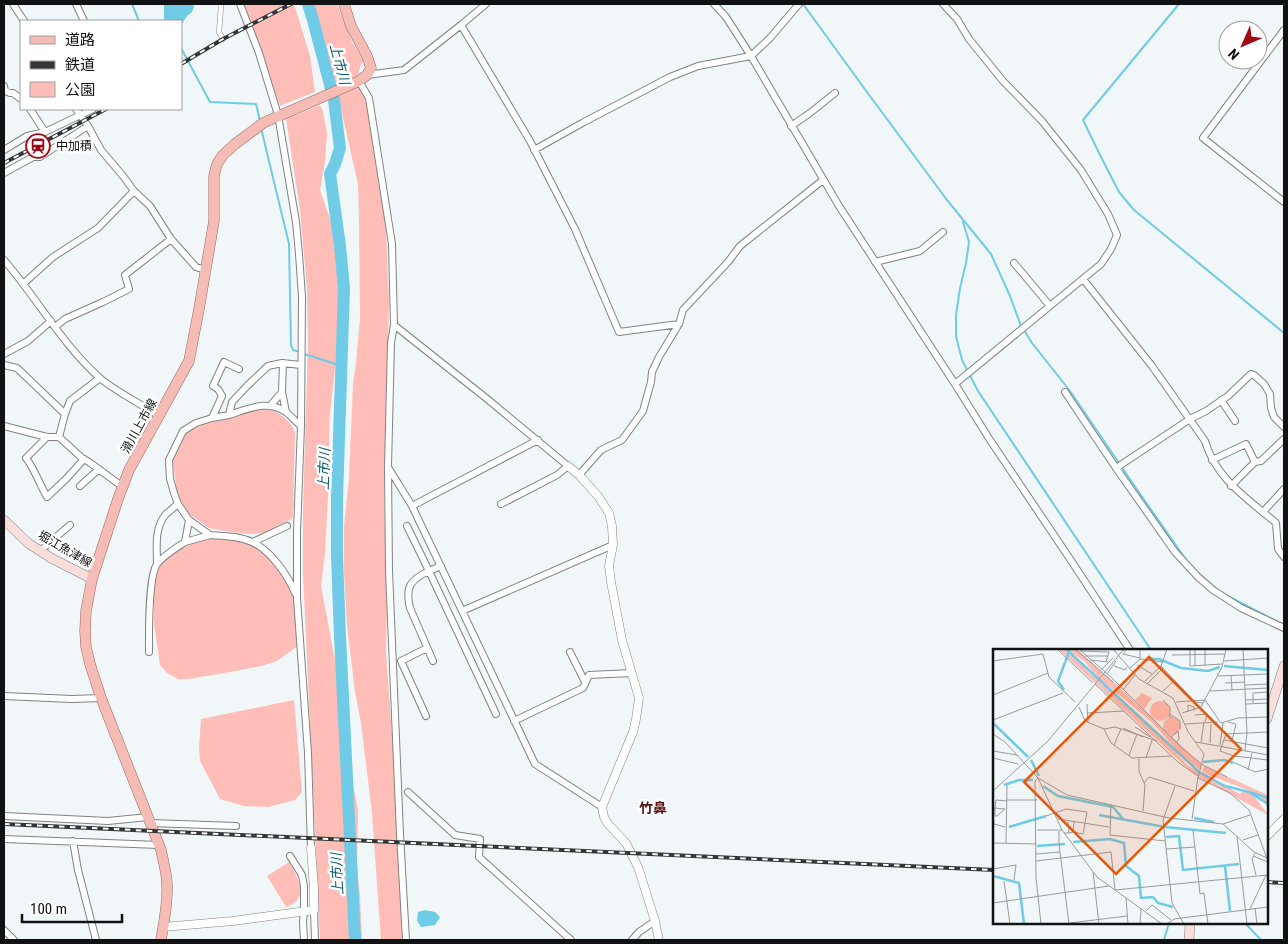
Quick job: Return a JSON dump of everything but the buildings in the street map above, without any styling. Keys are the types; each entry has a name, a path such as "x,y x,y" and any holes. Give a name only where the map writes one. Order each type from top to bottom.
{"main road":[{"path":"344,4 371,68 363,78"},
{"name":"滑川上市線","path":"161,940 168,886 166,870 159,845 101,698 86,647 86,611 92,579 129,470 189,360 200,308 214,220 214,176 217,164 223,156 252,130 278,115 363,78"},
{"name":"堀江魚津線","path":"4,520 28,543 51,558 92,579"},
{"path":"1268,716 1284,666"},
{"path":"1189,940 1190,924"}],"street":[{"path":"13,4 23,20"},
{"path":"76,4 84,20"},
{"path":"220,4 219,32 223,39"},
{"path":"240,4 259,53 278,115 296,230 302,297 297,598 308,753 315,940"},
{"path":"406,940 388,571 391,343 394,325 392,244 369,98 363,78 404,70 486,4"},
{"path":"714,4 726,17 751,56 838,206 990,440 1129,649"},
{"path":"534,150 670,77 698,66 751,56 770,38 799,4"},
{"path":"943,4 957,19 969,39 1003,82 1042,121 1081,170 1108,214 1117,235 1111,249 1101,264 955,384"},
{"path":"461,25 534,150 575,229 619,332 679,324"},
{"path":"1284,30 1203,138 1284,202"},
{"path":"4,90 20,98"},
{"path":"792,126 834,93"},
{"path":"31,110 45,132"},
{"path":"77,110 101,150 134,191 150,206 171,239 196,267 205,270"},
{"path":"4,150 27,136 45,132 91,110"},
{"path":"4,172 33,157 40,157 88,126"},
{"path":"579,475 601,450 622,440 644,411 652,372 679,324 683,310 728,262 740,246 823,180"},
{"path":"23,284 52,257 98,228 134,191"},
{"path":"875,262 920,251 943,232"},
{"path":"55,327 64,319 129,289 125,275 171,239"},
{"path":"4,260 76,353 100,378 159,416"},
{"path":"1014,263 1050,306"},
{"path":"1083,279 1152,366 1190,419 1205,441 1212,460 1231,486 1276,524 1278,549 1284,557"},
{"path":"4,354 28,340 51,321"},
{"path":"394,325 579,475 598,496 609,513 612,526 609,566 611,582 622,640 639,698 633,732 602,807 608,824 626,843 638,867 659,940"},
{"path":"212,418 222,396 218,389 213,386 224,362 239,369"},
{"path":"229,415 232,402 268,366 283,363 301,366"},
{"path":"283,363 282,392 286,412"},
{"path":"4,365 17,368 65,414"},
{"path":"1116,468 1228,396 1250,374 1254,375 1264,384 1270,394 1274,417 1284,427"},
{"path":"60,437 70,401 100,378"},
{"path":"270,406 282,392"},
{"path":"1065,392 1175,552 1198,577 1213,590 1241,608 1284,628"},
{"path":"1221,400 1235,421"},
{"path":"210,535 188,520 178,504 170,479 169,460 183,431 196,423 261,406 275,406 286,412 300,426"},
{"path":"4,426 47,437 60,437 84,459 122,487"},
{"path":"47,437 26,458 46,498 84,459"},
{"path":"1231,486 1255,462 1261,461 1284,439"},
{"path":"412,506 538,440"},
{"path":"1212,460 1246,444 1255,462"},
{"path":"500,504 557,475 568,466"},
{"path":"388,467 412,506 535,764 602,807"},
{"path":"80,486 99,469"},
{"path":"1263,512 1284,489"},
{"path":"149,652 151,580 157,564 157,535 160,524 166,515 178,504"},
{"path":"185,542 188,520"},
{"path":"40,550 70,525"},
{"path":"253,542 287,526"},
{"path":"407,526 496,714"},
{"path":"157,564 185,542 210,535 233,536 253,542 282,568 297,598"},
{"path":"462,611 612,545"},
{"path":"433,662 408,600 410,586 415,578 441,566"},
{"path":"426,716 401,661 427,648"},
{"path":"570,652 585,682"},
{"path":"514,721 583,688 589,676 632,673"},
{"path":"4,696 72,699 101,698"},
{"path":"408,792 455,835 480,839 479,857 571,940"},
{"path":"4,816 108,821 149,820 236,826"},
{"path":"1268,835 1284,818"},
{"path":"4,839 159,845"},
{"path":"73,841 78,870 96,940"},
{"path":"290,856 302,875 304,886 304,940"},
{"path":"163,927 233,921 314,910"},
{"path":"632,940 639,932 655,921"},
{"path":"4,930 14,940"}],"green space":[{"path":"243,4 294,4 310,56 315,92 280,106"},
{"path":"309,4 337,4 352,42 363,60 358,83 368,104 386,228 389,302 384,497 387,600 386,653 397,802 402,940 381,940 372,813 347,625 344,526 349,478 353,385 360,318 358,184 338,96"},
{"path":"320,105 323,111 327,134 320,190 345,254 329,423 329,477 325,553 321,586 336,665 341,726 358,810 357,868 362,940 320,940 303,573 308,343 307,288 300,210 286,119"},
{"path":"269,408 285,418 295,432 293,518 265,533 250,534 209,528 189,514 177,495 173,461 183,437 188,431 208,423 258,409"},
{"path":"209,538 249,543 268,558 285,578 294,600 298,646 277,661 261,666 188,679 178,679 167,673 160,665 154,624 156,572 164,561 188,544"},
{"path":"294,700 302,792 295,800 268,807 244,806 220,799 200,761 201,719"},
{"path":"289,862 299,881 300,893 294,903 286,907 267,876"}],"water":[{"path":"164,4 193,4 192,12 182,24 182,20 164,20"},
{"path":"425,910 435,912 440,917 435,925 421,927 417,921 418,912"}],"waterway":[{"path":"132,4 139,20"},
{"name":"上市川","path":"308,4 334,100 340,148 330,174 344,288 337,497 337,555 355,940"},
{"path":"803,4 947,200 991,254 1021,326"},
{"path":"1179,4 1083,120 1119,192 1134,210 1284,333"},
{"path":"182,50 210,102 256,104 260,121"},
{"path":"261,128 289,244 291,345 293,350 300,352"},
{"path":"963,222 969,242 956,315 956,336 962,360 978,391 1150,649"},
{"path":"1024,330 1070,391 1187,561"},
{"path":"304,354 342,366"},
{"path":"1197,572 1218,590"},
{"path":"1226,595 1284,625"},
{"path":"1164,940 1169,924"},
{"path":"1246,924 1261,940"}],"railway":[{"path":"182,63 223,39 291,4"},
{"path":"4,163 104,110"},
{"path":"4,824 993,870"},
{"path":"1268,882 1284,883"}],"place":[{"name":"中加積","path":"38,146"}],"district":[{"name":"竹鼻","path":"653,808"}]}
